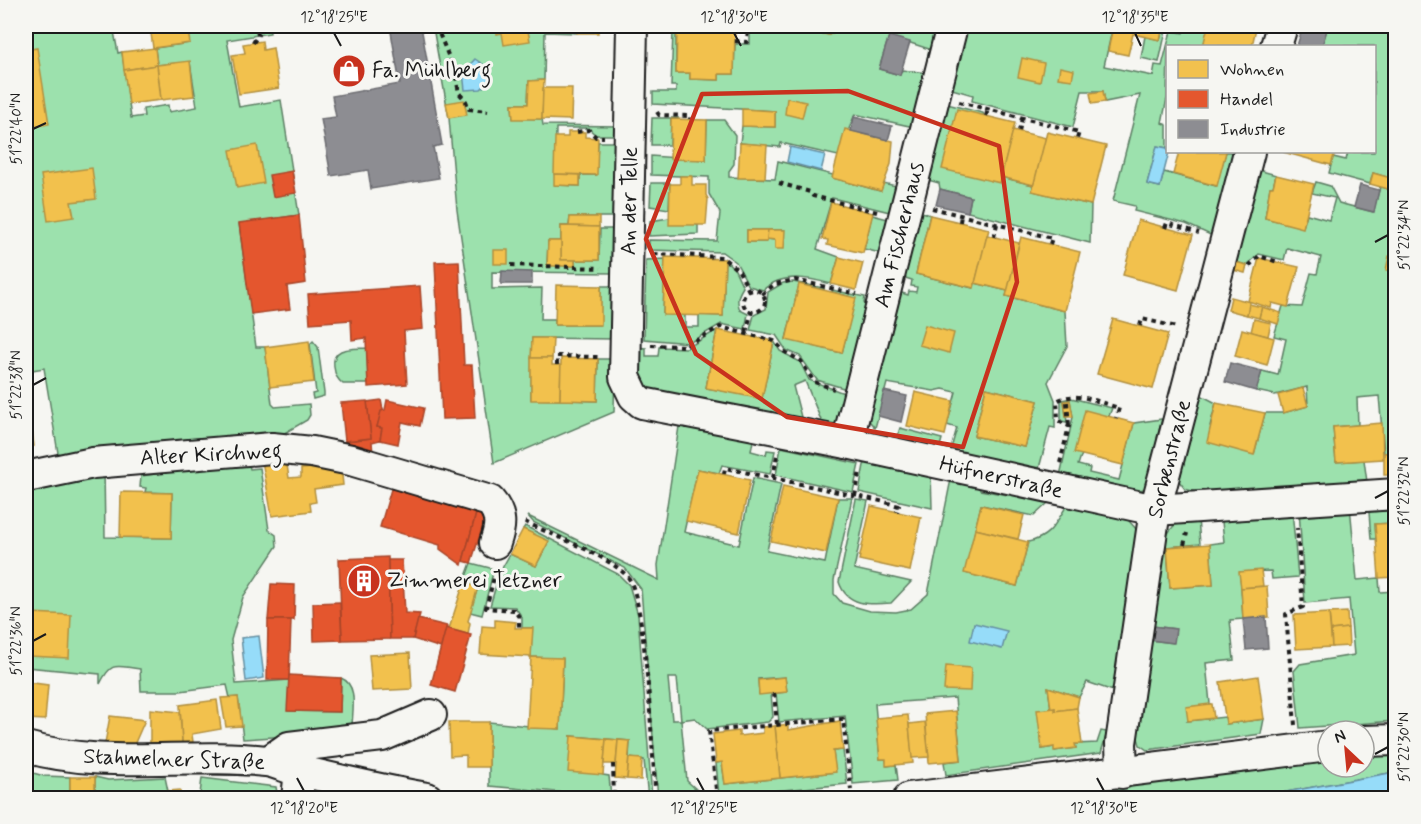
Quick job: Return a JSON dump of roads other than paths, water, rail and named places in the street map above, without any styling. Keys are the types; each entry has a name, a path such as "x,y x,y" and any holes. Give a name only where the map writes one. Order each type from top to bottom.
{"street":[{"name":"An der Telle","path":"625,359 632,26"},
{"name":"Am Fischerhaus","path":"848,444 952,26"},
{"path":"1276,45 1282,26"},
{"name":"Sorbenstraße","path":"1122,773 1121,744 1155,510 1249,153"},
{"name":"Hüfnerstraße","path":"625,359 634,396 642,403 848,444 1155,510 1395,494"},
{"name":"Alter Kirchweg","path":"26,477 93,463 272,448 312,452 351,460 482,497 495,507 500,528 497,552"},
{"path":"269,762 289,747 382,736 431,716"},
{"path":"1376,741 1395,740"},
{"name":"Stahmelner Straße","path":"26,747 54,755 102,761 224,758 269,762 301,790 427,798"},
{"path":"909,798 1316,748"}],"water":[{"path":"475,59 490,69 490,80 481,89 465,90 463,72"},
{"path":"1157,146 1166,148 1166,153 1169,153 1160,187 1147,184"},
{"path":"790,147 825,155 821,171 787,162"},
{"path":"974,623 1007,631 1002,649 970,641"},
{"path":"259,636 264,678 246,681 241,638"},
{"path":"1395,772 1395,798 1254,798 1357,779 1376,779 1376,776"}],"place":[{"name":"Fa. Mühlberg","path":"349,71"},
{"name":"Zimmerei Tetzner","path":"364,581"}]}
